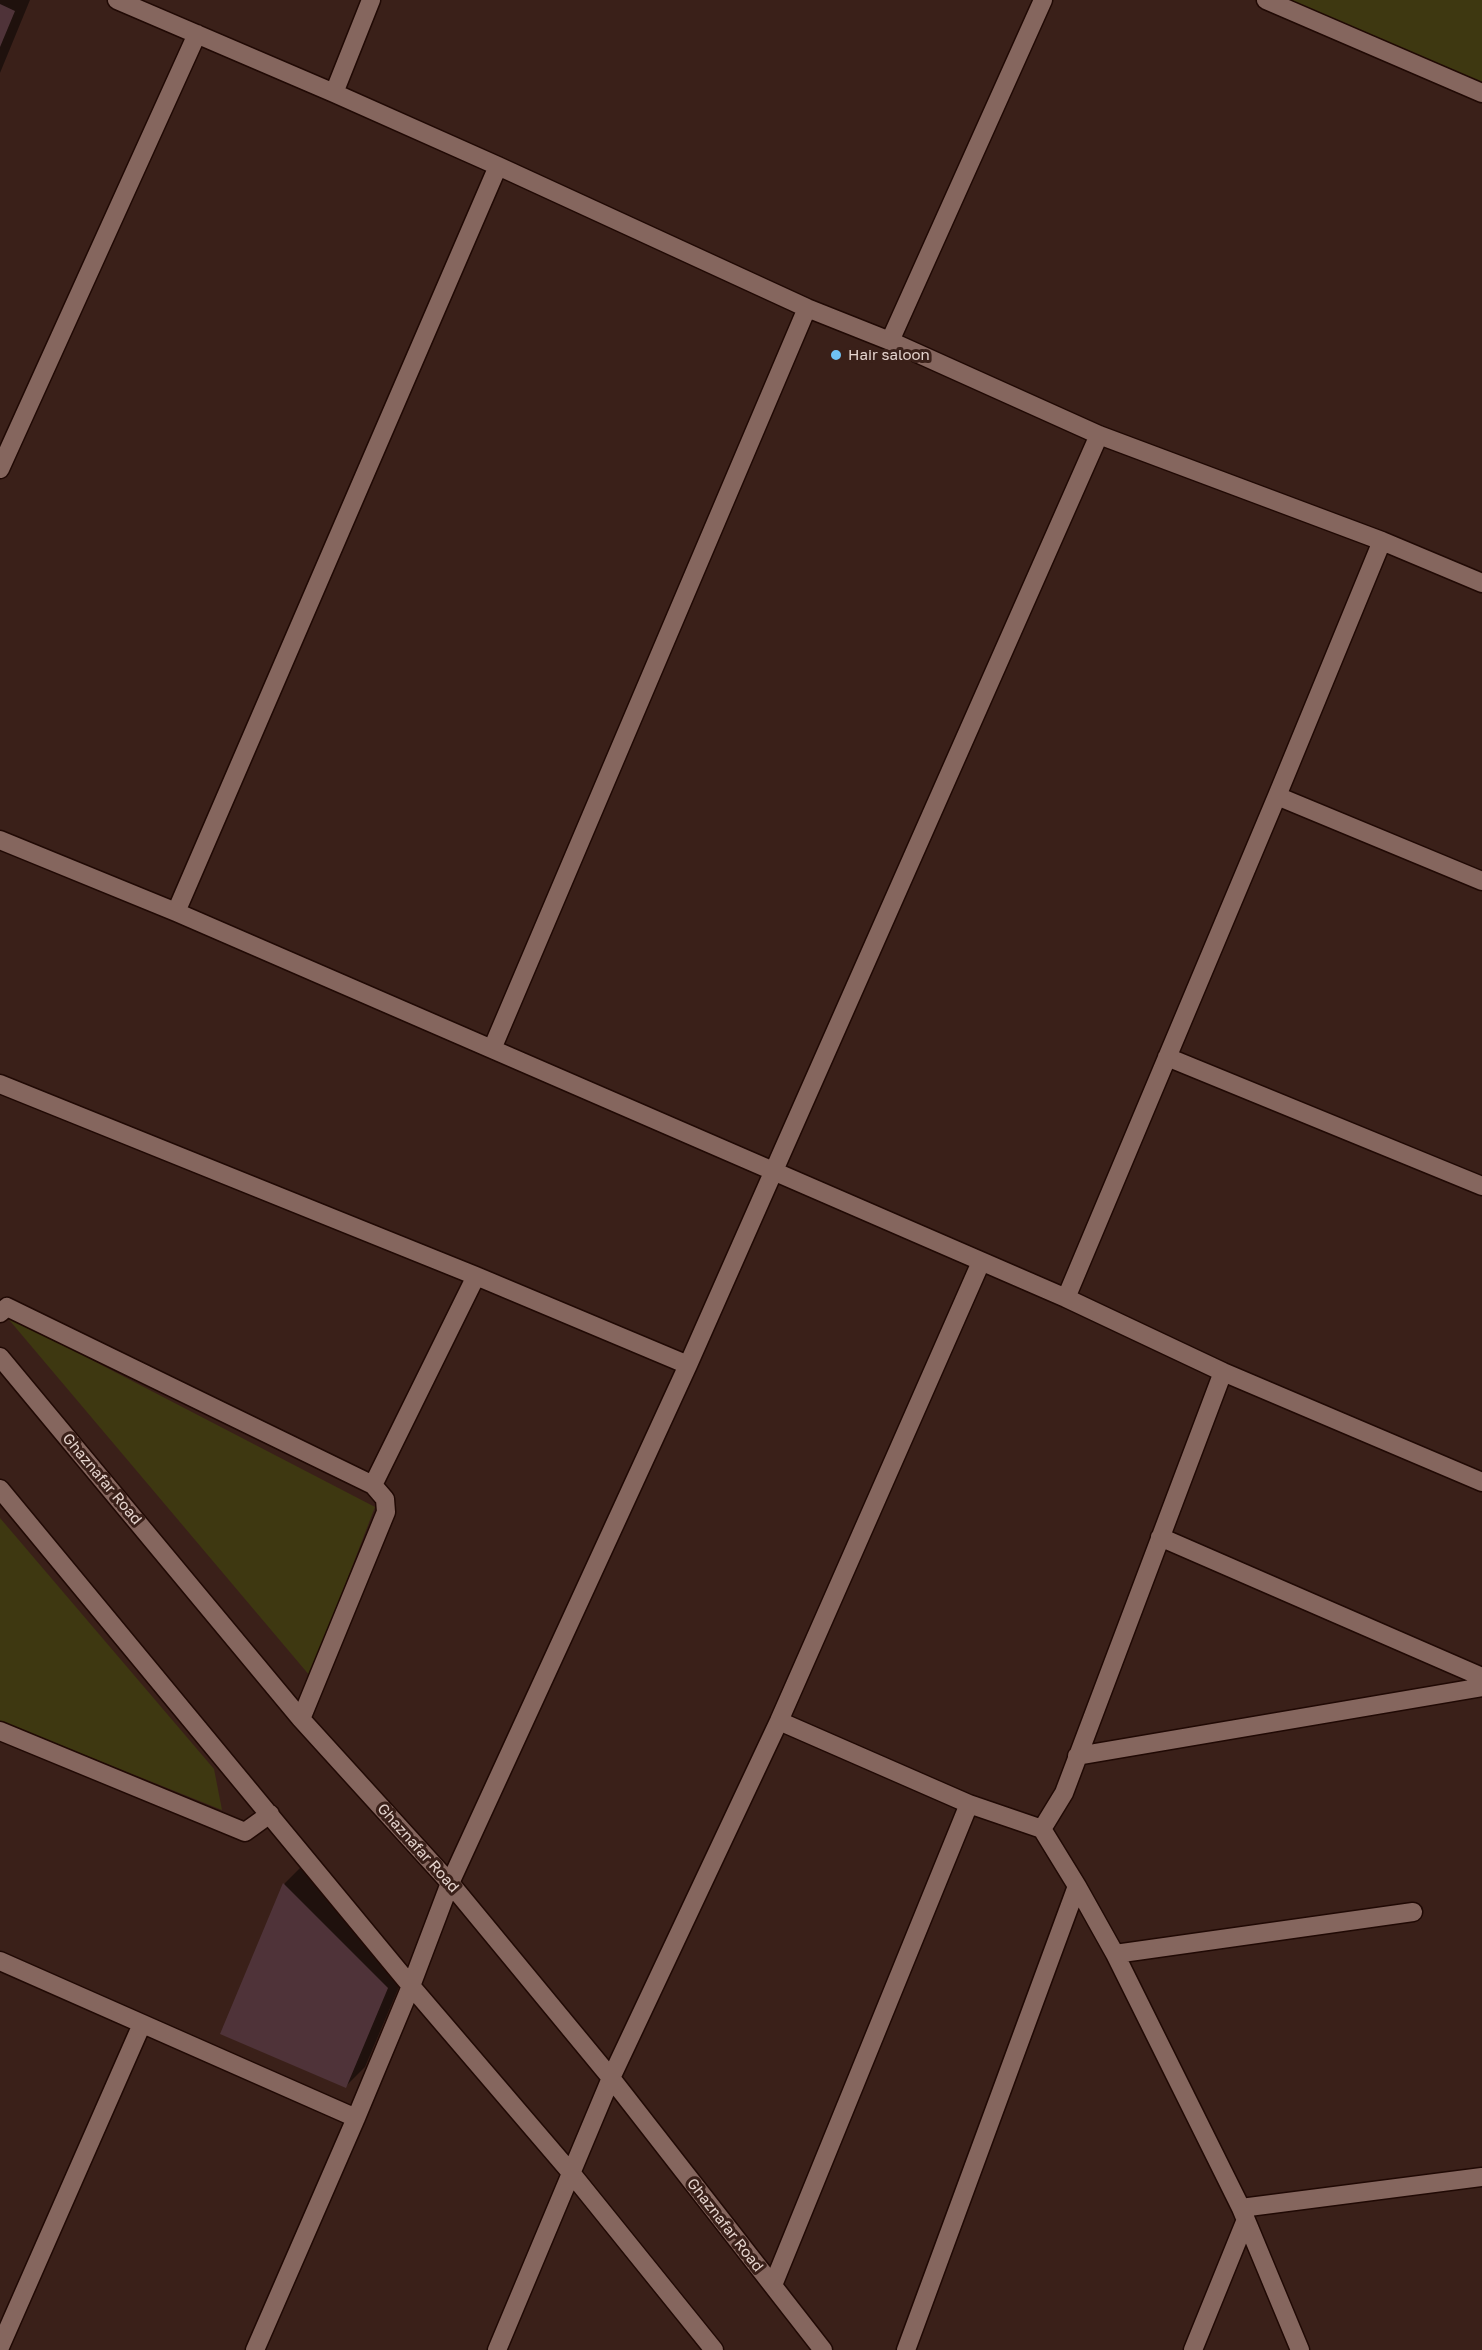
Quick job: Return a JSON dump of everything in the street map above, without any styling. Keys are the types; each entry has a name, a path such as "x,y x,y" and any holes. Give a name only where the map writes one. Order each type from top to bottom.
{"street":[{"path":"117,0 334,93 807,308 890,342 1100,435 1382,542 1482,583"},
{"path":"334,93 371,0"},
{"path":"890,342 1043,0"},
{"path":"1266,0 1482,93"},
{"path":"0,469 196,34"},
{"path":"176,912 498,166"},
{"path":"492,1049 807,308"},
{"path":"255,2350 356,2118 411,1986 450,1883 688,1365 1100,435"},
{"path":"1066,1299 1382,542"},
{"path":"1277,796 1482,881"},
{"path":"0,840 176,912 1066,1299 1223,1372 1482,1482"},
{"path":"1167,1058 1482,1186"},
{"path":"0,1084 476,1276 688,1365"},
{"path":"498,2350 611,2078 779,1721 981,1262"},
{"path":"373,1485 476,1276"},
{"path":"0,1313 7,1307 373,1485 385,1499 386,1512 301,1719"},
{"name":"Ghaznafar Road","path":"0,1357 301,1719 450,1883 611,2078 823,2350"},
{"path":"1042,1829 1064,1793 1223,1372"},
{"path":"0,1489 411,1986 572,2174 714,2350"},
{"path":"1160,1537 1482,1677"},
{"path":"1077,1756 1482,1687"},
{"path":"779,1721 969,1804 1042,1829 1115,1954 1243,2215 1300,2350"},
{"path":"0,1731 245,1832 270,1815"},
{"path":"773,2285 969,1804"},
{"path":"906,2350 1077,1886"},
{"path":"1115,1954 1413,1912"},
{"path":"0,1961 356,2118"},
{"path":"0,2347 142,2024"},
{"path":"1243,2215 1482,2176"},
{"path":"1193,2350 1243,2215"}],"shaded area":[{"path":"1263,0 1482,0 1482,94"},
{"path":"5,1315 375,1507 310,1676"},
{"path":"0,1518 214,1769 222,1810 0,1721"}],"building":[{"path":"0,4 15,11 0,47"},
{"path":"283,1883 388,1988 346,2088 220,2034"}],"place":[{"name":"Hair saloon","path":"836,355"}]}
